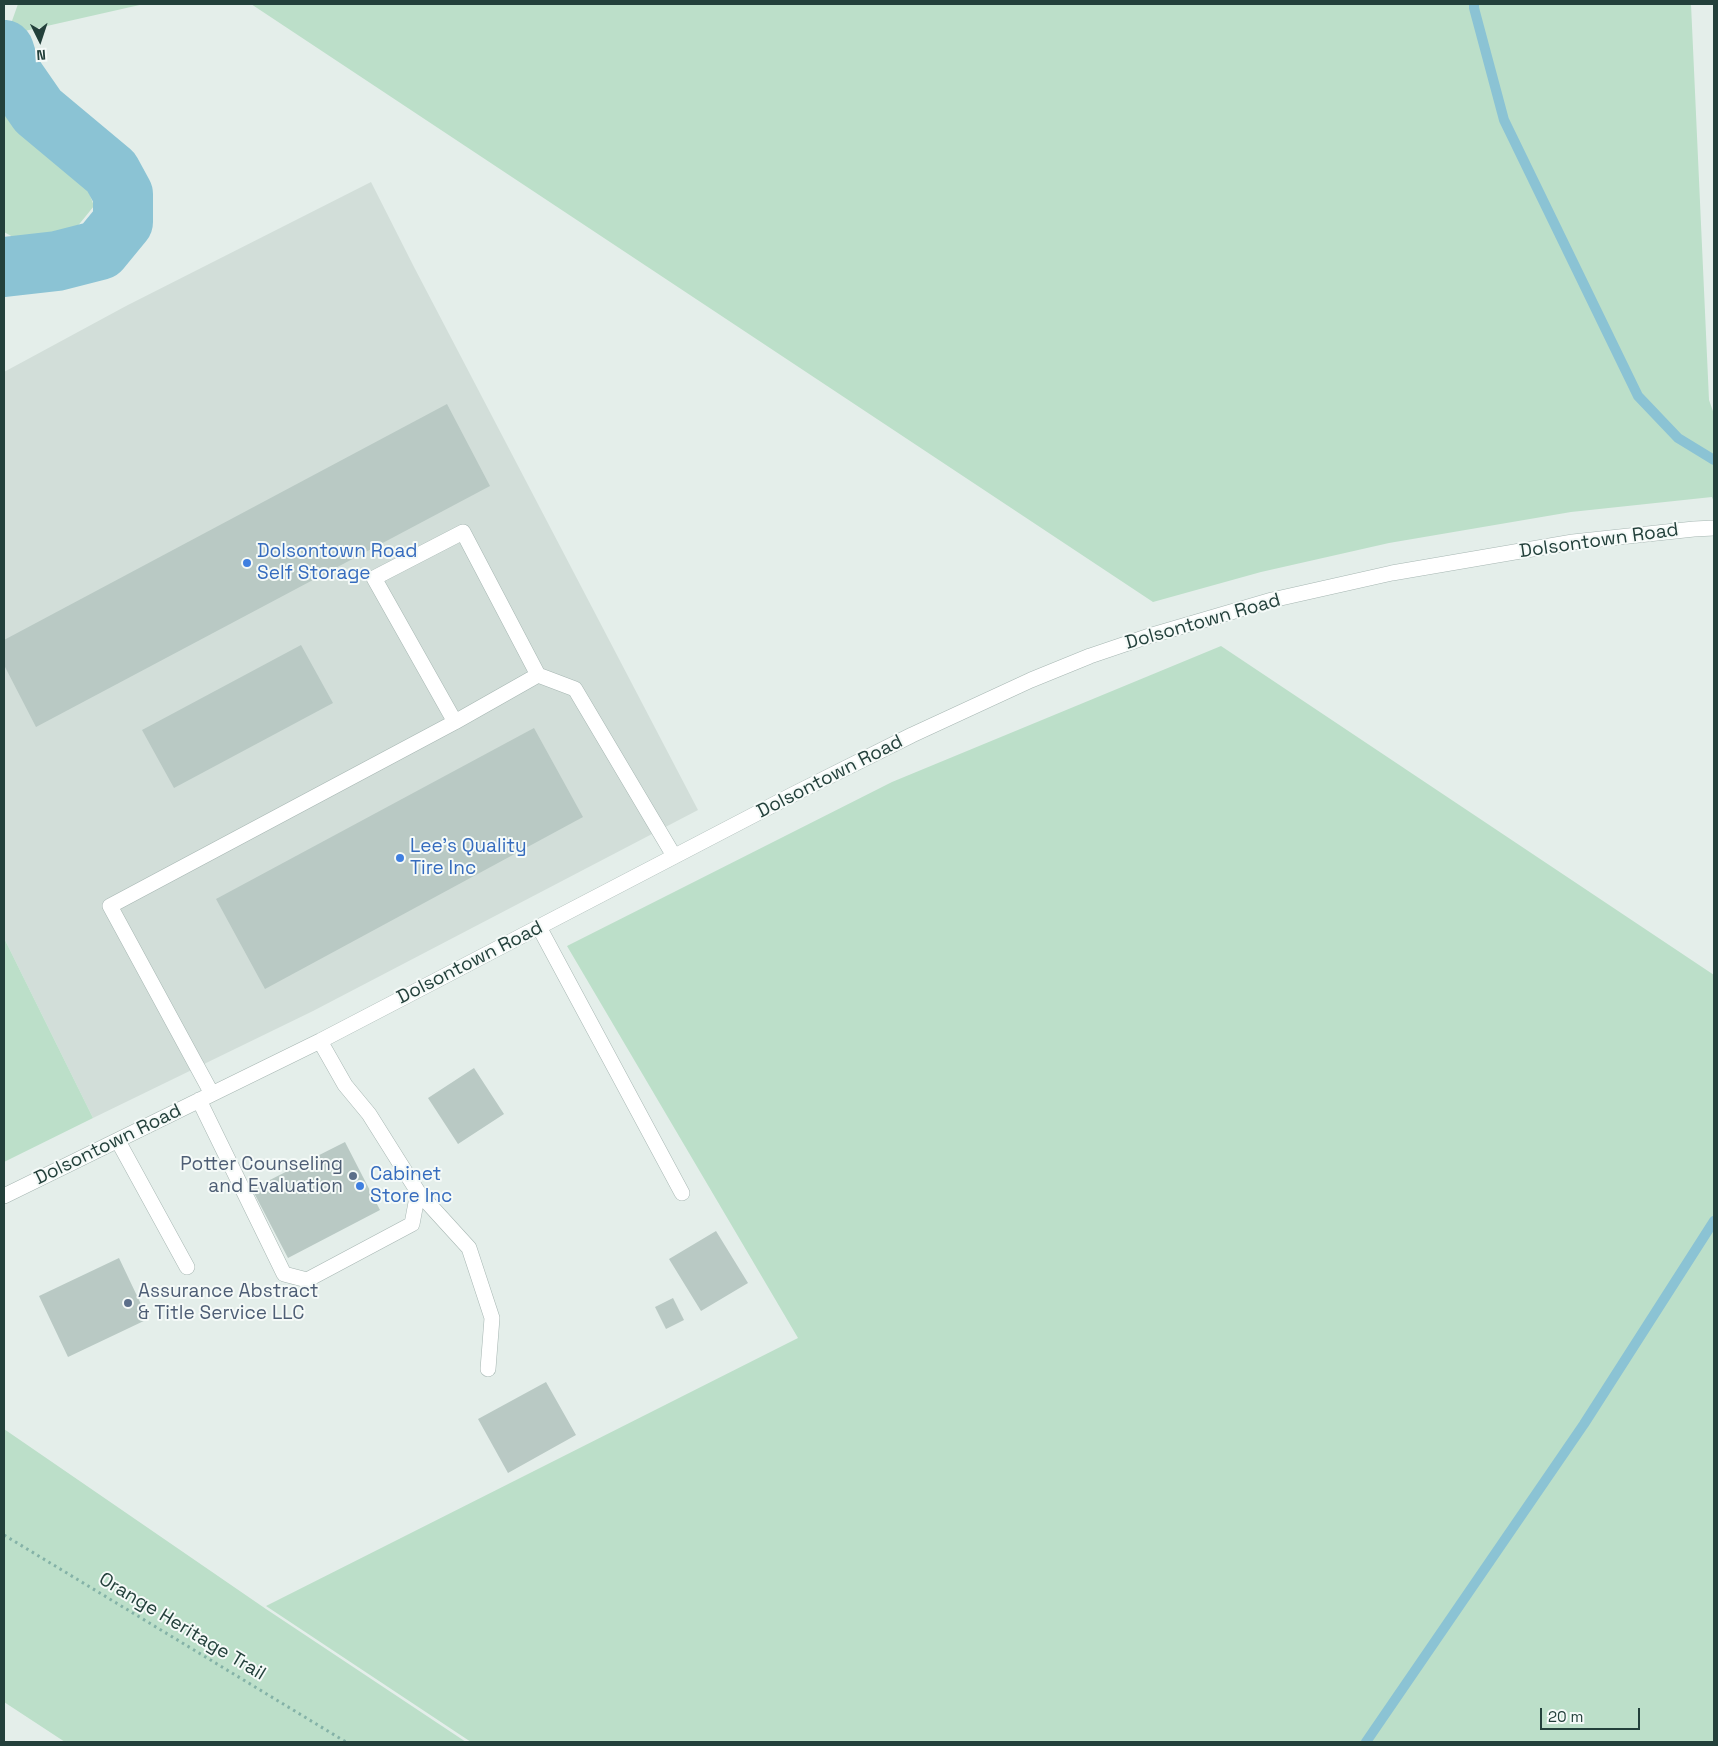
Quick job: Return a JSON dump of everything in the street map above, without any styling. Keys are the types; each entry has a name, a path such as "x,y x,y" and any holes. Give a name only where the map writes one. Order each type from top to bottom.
{"street":[{"name":"Dolsontown Road","path":"4,1196 320,1041 912,734 1006,691 1090,656 1149,636 1272,600 1392,573 1573,542 1694,528 1714,528"},
{"path":"455,722 374,578 463,532 538,675 575,689 674,856"},
{"path":"418,1192 412,1224 307,1280 284,1274 206,1097 110,906 455,722 538,675"},
{"path":"539,927 682,1193"},
{"path":"320,1041 345,1085 369,1114 418,1192 469,1248 492,1318 488,1369"},
{"path":"118,1141 187,1267"}],"path":[{"name":"Orange Heritage Trail","path":"4,1535 346,1742"}],"shaded area":[{"path":"371,182 698,810 313,1011 93,1118 4,938 4,372 126,306"}],"green space":[{"path":"18,4 144,4 7,35"},
{"path":"251,4 1691,4 1709,400 1714,414 1714,502 1712,497 1571,512 1389,543 1261,572 1153,602"},
{"path":"4,104 83,177 94,206 72,233 22,242 4,232"},
{"path":"1221,646 1714,975 1714,1742 471,1742 266,1606 798,1338 567,946 892,782"},
{"path":"4,938 93,1118 4,1162"},
{"path":"4,1429 266,1609 466,1742 65,1742 4,1702"}],"building":[{"name":"Dolsontown Road Self Storage","path":"447,404 490,486 36,727 4,665 4,640"},
{"path":"301,645 333,703 174,788 142,730"},
{"name":"Lee's Quality Tire Inc","path":"534,728 583,817 265,989 216,899"},
{"path":"474,1068 504,1114 458,1144 428,1098"},
{"path":"345,1142 380,1210 288,1258 252,1189"},
{"path":"716,1231 748,1283 701,1311 669,1259"},
{"path":"119,1258 148,1319 68,1357 39,1296"},
{"path":"673,1298 684,1320 666,1329 655,1307"},
{"path":"546,1382 576,1435 508,1473 478,1419"}],"waterway":[{"path":"1474,4 1504,120 1638,396 1678,438 1714,460"},
{"path":"4,50 11,72 38,111 111,172 123,194 123,222 100,250 57,261 4,267"},
{"path":"1366,1742 1584,1424 1714,1221"}],"place":[{"name":"Dolsontown Road Self Storage","path":"247,563"},
{"name":"Lee's Quality Tire Inc","path":"400,858"},
{"name":"Potter Counseling and Evaluation","path":"353,1176"},
{"name":"Cabinet Store Inc","path":"360,1186"},
{"name":"Assurance Abstract & Title Service LLC","path":"128,1303"}]}
